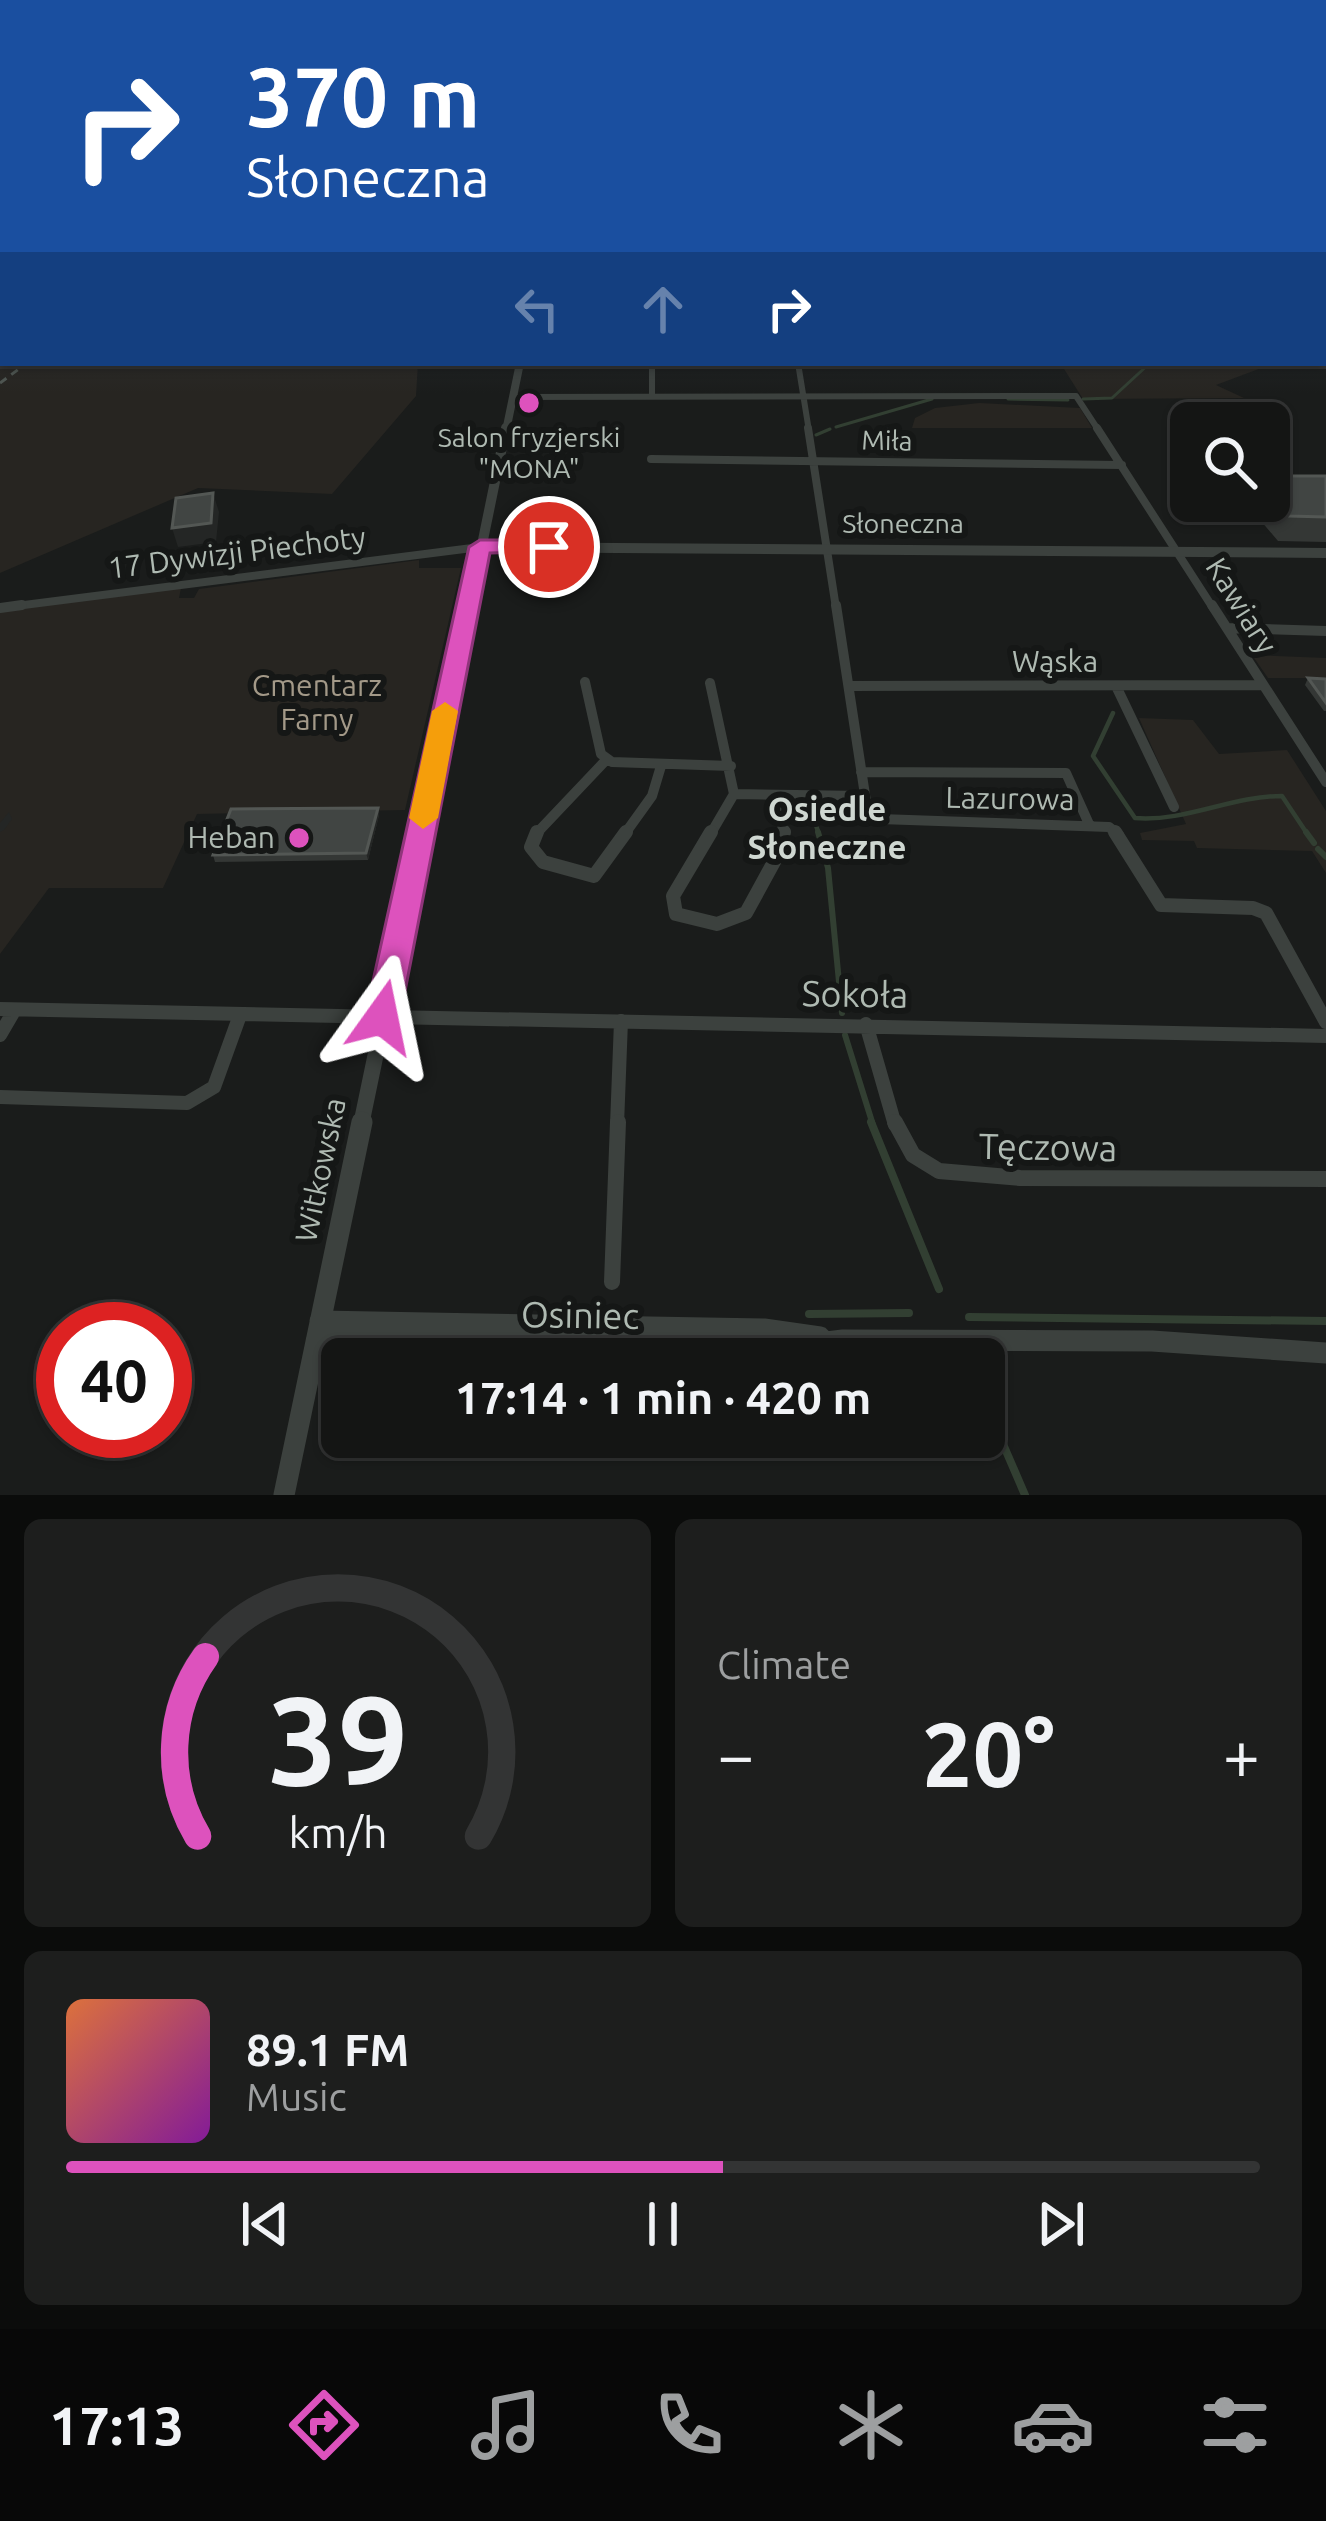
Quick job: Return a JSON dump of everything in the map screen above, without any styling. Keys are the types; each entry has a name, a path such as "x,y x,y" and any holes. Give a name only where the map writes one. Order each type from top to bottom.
{"street":[{"name":"Witkowska","path":"284,1495 519,366"},
{"path":"652,366 652,396"},
{"path":"734,794 863,796 798,366"},
{"path":"513,397 803,395"},
{"name":"Kawiary","path":"803,395 1076,396 1326,782"},
{"name":"Miła","path":"651,459 1122,465"},
{"name":"Słoneczna","path":"480,547 1326,554"},
{"name":"17 Dywizji Piechoty","path":"0,608 480,547"},
{"path":"1227,628 1326,631"},
{"path":"585,682 601,754 607,759 619,765 731,766"},
{"path":"710,683 734,794 673,896 676,914 728,922 748,910 782,844 780,796"},
{"name":"Wąska","path":"850,686 1262,685"},
{"path":"1116,686 1174,807"},
{"path":"607,759 535,834 531,847 543,862 594,876 652,796 661,766"},
{"path":"861,772 1066,773 1090,824"},
{"name":"Lazurowa","path":"863,796 872,814 900,822 1090,824 1123,836 1150,898 1161,905 1253,908 1266,913 1326,1022"},
{"path":"0,1035 7,1010"},
{"name":"Sokoła","path":"7,1010 1326,1036"},
{"path":"0,1097 187,1102 214,1087 240,1015"},
{"path":"611,1282 621,1021"},
{"name":"Tęczowa","path":"866,1024 896,1127 913,1155 939,1171 1020,1178 1326,1179"},
{"name":"Osiniec","path":"318,1331 761,1350 843,1340 1152,1341 1326,1353"}],"green space":[{"path":"418,366 416,396 332,494 198,488 0,573 0,368"},
{"path":"1267,366 1216,385 1244,398 1083,399 1064,369"},
{"path":"979,403 1080,408 1092,428 912,428 915,418 935,408"},
{"name":"Cmentarz Farny","path":"419,560 419,568 461,568 405,810 197,814 163,888 49,888 0,954 0,611 181,588 179,598 194,598 199,589"},
{"path":"1252,655 1326,658 1326,678 1268,678"},
{"path":"1139,718 1193,720 1219,754 1287,750 1326,811 1326,873 1312,851 1197,848 1194,841 1142,840 1140,833 1186,824"}],"building":[{"path":"1290,476 1326,476 1326,517 1290,516"},
{"path":"213,493 211,523 172,528 176,498"},
{"path":"1308,678 1326,679 1326,703"},
{"name":"Heban","path":"378,808 366,853 213,855 231,809"}],"waterway":[{"path":"1083,399 1112,398 1147,366"},
{"path":"836,427 932,399"},
{"path":"1008,399 1068,400"},
{"path":"816,435 830,429"},
{"path":"1113,713 1093,756 1135,818 1282,796 1306,832"},
{"path":"812,812 819,835"},
{"path":"818,832 828,868 842,1013"},
{"path":"1306,832 1314,843"},
{"path":"1318,849 1326,857"},
{"path":"845,1035 873,1125"},
{"path":"871,1122 939,1289"},
{"path":"809,1314 909,1313"},
{"path":"969,1317 1326,1321"},
{"path":"1005,1449 1025,1495"}],"railway":[{"path":"0,383 23,366"}],"slow traffic":[{"path":"423,818 445,711"}],"place":[{"name":"Salon fryzjerski \"MONA\"","path":"529,403"},
{"name":"Heban","path":"299,838"}],"district":[{"name":"Osiedle Słoneczne","path":"827,828"}],"route":[{"path":"382,1017 480,547 549,547"}]}
